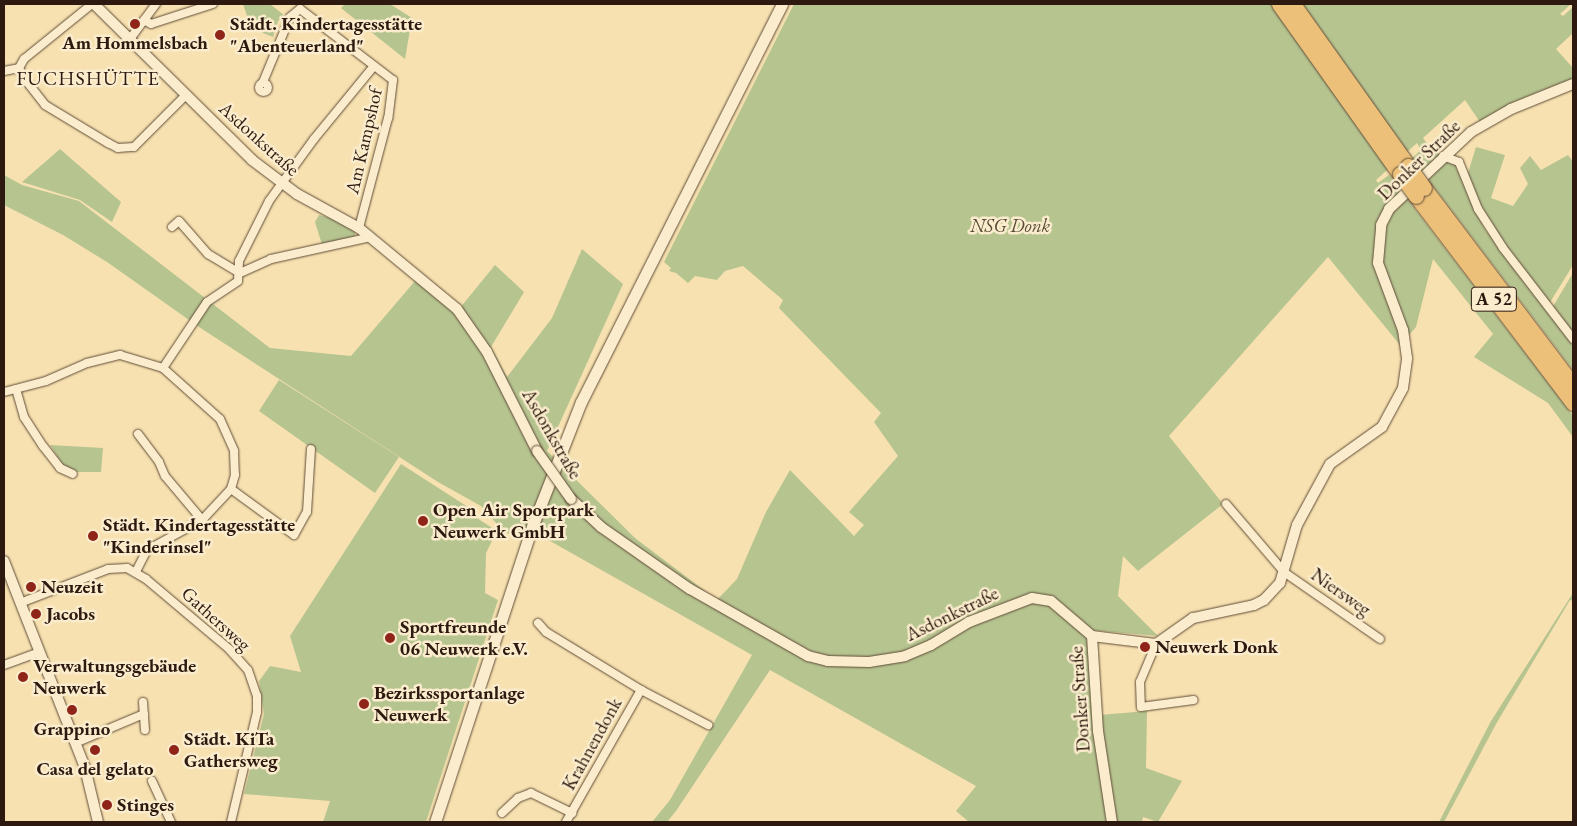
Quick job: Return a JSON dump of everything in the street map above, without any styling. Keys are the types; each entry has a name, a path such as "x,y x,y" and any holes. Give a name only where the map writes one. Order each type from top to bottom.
{"highway":[{"name":"A 52","path":"1279,4 1404,170 1573,403"},
{"name":"A 52","path":"1293,4 1404,170"},
{"name":"A 52","path":"1420,192 1573,385"}],"main road":[{"path":"435,822 532,527 581,402 782,4"}],"street":[{"name":"Asdonkstraße","path":"93,4 186,95 282,184 359,228 445,298 468,322 537,451 570,499 601,526 690,589 817,660 869,662 905,656 931,645 968,622 1032,598 1051,601 1092,636"},
{"path":"4,71 19,68 24,60 93,4"},
{"path":"130,39 156,4"},
{"path":"144,20 150,24 213,4"},
{"name":"Am Kampshof","path":"263,82 290,17 300,9 391,77 394,85 374,179 359,228"},
{"path":"163,368 207,302 238,281 240,273 239,261 269,201 314,139 374,66"},
{"path":"19,68 24,78 46,105 118,148 134,147 141,143 186,95"},
{"name":"Donker Straße","path":"1112,822 1098,730 1092,636 1156,644 1193,618 1264,600 1284,572 1289,544 1297,525 1330,464 1344,450 1373,436 1398,402 1406,372 1406,342 1383,282 1378,244 1381,225 1389,209 1444,156 1493,119 1573,84"},
{"path":"1444,156 1459,162 1478,209 1503,248 1573,339"},
{"path":"172,227 179,221 208,254 240,273"},
{"path":"240,273 271,259 371,237"},
{"path":"4,392 46,381 87,363 120,355 163,368 204,402 226,429 236,462 231,489 202,520 147,550 136,572 127,568 108,569 20,603"},
{"path":"16,389 24,417 43,446 60,468 73,474"},
{"path":"138,434 159,462 165,476 202,520"},
{"path":"231,489 294,535 308,512 311,449"},
{"path":"1226,504 1284,572"},
{"path":"4,561 92,788 98,822"},
{"name":"Gathersweg","path":"136,572 229,649 251,678 257,712 231,822"},
{"name":"Niersweg","path":"1284,572 1380,639"},
{"name":"Krahnendonk","path":"538,623 546,632 641,690 708,725"},
{"path":"1156,644 1140,682 1142,707 1194,700"},
{"path":"4,665 40,652"},
{"name":"Krahnendonk","path":"566,822 641,690"},
{"path":"143,702 145,730"},
{"path":"75,743 144,714"},
{"path":"152,781 171,822"},
{"name":"Krahnendonk","path":"502,813 518,798 531,793 572,813"}],"green space":[{"path":"243,4 270,4 285,16 278,21 273,37 251,28"},
{"path":"345,4 390,4 412,18 405,59 341,8"},
{"name":"NSG Donk","path":"794,4 1571,4 1560,14 1563,16 1573,7 1573,33 1556,49 1573,68 1573,79 1526,97 1480,122 1465,100 1423,138 1428,145 1455,165 1484,228 1573,343 1573,370 1412,158 1421,150 1417,143 1376,180 1378,183 1389,175 1573,416 1573,437 1548,403 1474,357 1493,334 1433,259 1416,327 1400,345 1328,257 1169,436 1223,504 1138,571 1123,556 1118,596 1158,636 1089,630 1108,822 969,822 956,811 976,786 770,670 676,811 667,822 652,822 670,800 752,655 543,537 505,533 481,506 438,482 199,327 107,262 63,235 4,205 4,175 22,185 79,201 270,348 351,356 415,281 455,314 495,265 524,292 491,347 507,377 552,318 582,249 623,284 547,451 635,538 717,600 737,579 766,512 790,470 854,536 864,525 849,512 898,456 874,422 881,413 779,308 783,300 743,266 725,271 717,280 695,276 688,283 676,273 669,271 671,268 664,262"},
{"path":"1476,147 1505,155 1491,198 1513,206 1528,184 1520,168 1530,156 1541,170 1568,155 1573,162 1573,265 1549,304 1508,251 1478,200 1468,173"},
{"path":"60,149 121,202 112,222 80,200 22,182"},
{"path":"319,215 331,218 355,232 355,239 323,248 315,222"},
{"path":"1573,273 1573,335 1552,308"},
{"path":"279,380 399,457 375,493 259,411"},
{"path":"50,445 103,448 101,472 73,472 64,467"},
{"name":"Bezirkssportanlage Neuwerk","path":"401,464 468,507 466,511 497,531 486,553 485,593 498,600 426,822 323,822 330,801 244,794 264,714 259,681 270,666 301,672 290,636"},
{"path":"1573,593 1573,601 1570,600 1496,724 1444,822 1439,822 1491,721"},
{"path":"1147,711 1146,768 1182,781 1158,822 1143,817 1142,822 1115,822 1100,715"}],"place":[{"name":"Am Hommelsbach","path":"135,24"},
{"name":"Städt. Kindertagesstätte \"Abenteuerland\"","path":"220,35"},
{"name":"Open Air Sportpark Neuwerk GmbH","path":"423,521"},
{"name":"Städt. Kindertagesstätte \"Kinderinsel\"","path":"93,536"},
{"name":"Neuzeit","path":"31,587"},
{"name":"Jacobs","path":"36,614"},
{"name":"Sportfreunde 06 Neuwerk e.V.","path":"390,638"},
{"name":"Neuwerk Donk","path":"1145,647"},
{"name":"Verwaltungsgebäude Neuwerk","path":"23,677"},
{"name":"Bezirkssportanlage Neuwerk","path":"364,704"},
{"name":"Grappino","path":"72,710"},
{"name":"Casa del gelato","path":"95,750"},
{"name":"Städt. KiTa Gathersweg","path":"174,750"},
{"name":"Stinges","path":"107,805"}],"district":[{"name":"FUCHSHÜTTE","path":"88,78"}]}
